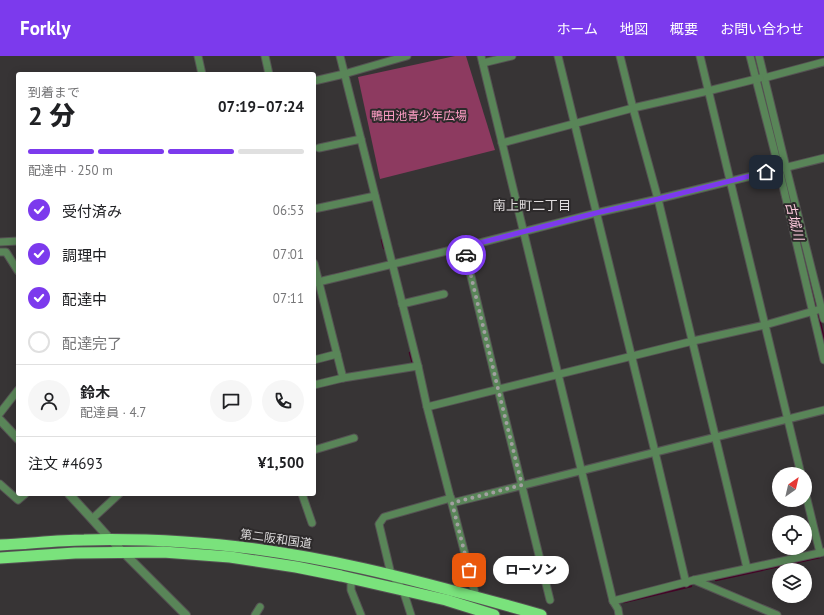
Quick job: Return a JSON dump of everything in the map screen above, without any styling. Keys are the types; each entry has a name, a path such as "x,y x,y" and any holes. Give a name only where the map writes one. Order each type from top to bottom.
{"highway":[{"name":"第二阪和国道","path":"0,545 110,539 184,542 262,550 323,559 391,574 541,615"},
{"name":"第二阪和国道","path":"0,558 123,552 163,552 230,557 296,567 351,578 446,600 480,612 494,615"}],"street":[{"path":"198,56 202,72"},
{"path":"265,56 269,72"},
{"path":"340,56 476,597"},
{"path":"316,81 407,56"},
{"path":"512,56 482,60 613,601 618,609 619,615"},
{"path":"558,56 686,582"},
{"path":"620,56 658,199 747,568"},
{"path":"700,56 799,467"},
{"path":"750,56 823,308 824,319"},
{"path":"759,56 812,312 824,360"},
{"path":"502,143 633,108 824,62"},
{"path":"319,148 361,138"},
{"path":"343,378 316,283 824,158"},
{"path":"316,209 375,196"},
{"path":"0,242 16,241"},
{"path":"464,247 550,600"},
{"path":"0,252 6,252 16,263"},
{"path":"402,304 444,294"},
{"path":"427,407 693,341 765,325 823,308"},
{"path":"316,359 337,354"},
{"path":"316,385 343,378 418,366"},
{"path":"0,413 16,393"},
{"path":"410,615 403,590 391,574 379,524 384,517 451,500 522,485 824,410"},
{"path":"0,420 16,437"},
{"path":"316,449 354,438"},
{"path":"0,484 18,500 23,496"},
{"path":"71,496 110,539 186,615"},
{"path":"92,519 117,496"},
{"path":"303,496 312,523"},
{"path":"613,601 694,580 822,552 809,507"},
{"path":"351,578 351,590 361,615"},
{"path":"694,580 777,615"},
{"path":"255,615 260,607"}],"green space":[{"name":"鴨田池青少年広場","path":"455,56 466,56 495,150 380,179 358,77"}],"waterway":[{"name":"古城川","path":"755,56 779,154"},
{"name":"古城川","path":"786,186 824,339"},
{"path":"382,240 384,248"},
{"path":"334,275 345,272"},
{"path":"410,353 413,364"},
{"path":"716,580 820,557"},
{"path":"624,602 691,586"}],"way so far":[{"path":"466,255 522,485 452,503 469,570"}],"place":[{"name":"ローソン","path":"469,570"}],"district":[{"name":"南上町二丁目","path":"532,205"}],"route":[{"path":"466,255 464,247 766,172"}]}
